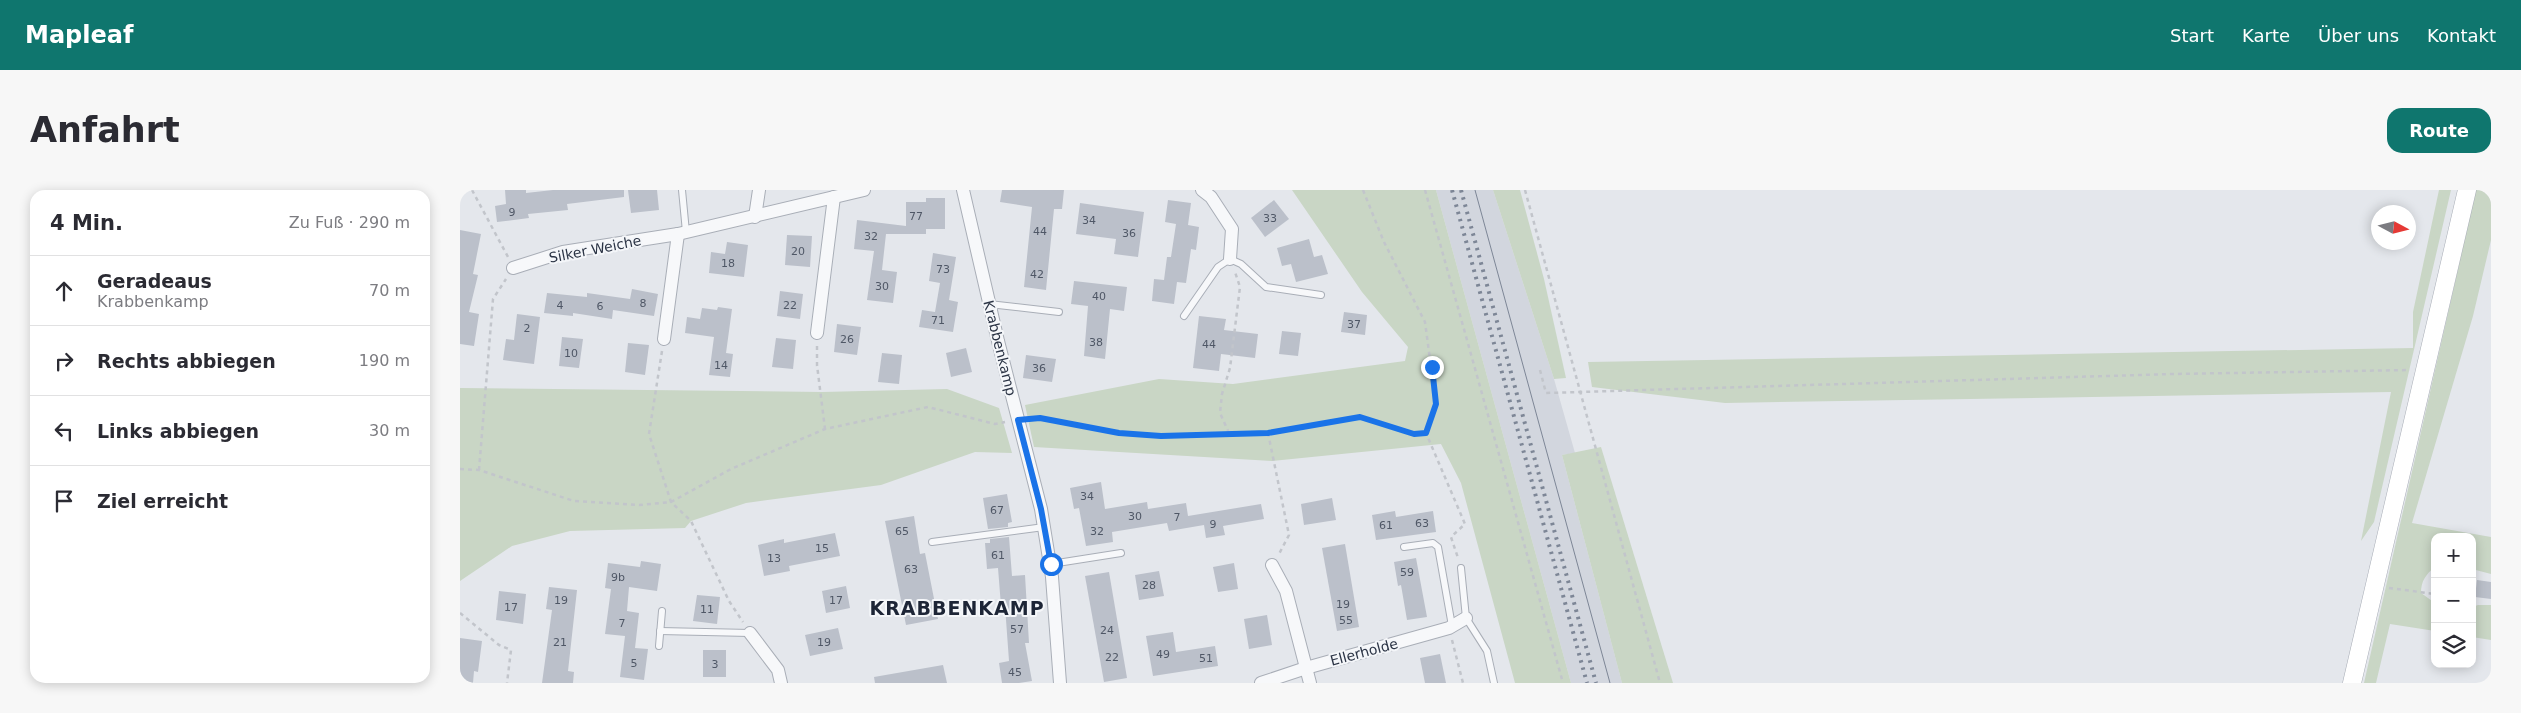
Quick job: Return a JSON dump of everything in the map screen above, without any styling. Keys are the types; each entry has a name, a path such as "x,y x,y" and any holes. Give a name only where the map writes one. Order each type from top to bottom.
{"main road":[{"path":"2352,683 2467,190"}],"street":[{"path":"755,218 759,190"},
{"name":"Silker Weiche","path":"513,268 563,252 682,233 755,218 864,190"},
{"name":"Krabbenkamp","path":"963,190 1044,527 1051,564 1060,683"},
{"path":"1202,190 1211,197 1232,229 1230,259"},
{"path":"817,333 834,197"},
{"path":"664,339 682,233"},
{"path":"1272,565 1286,591 1310,683"},
{"name":"Ellerholde","path":"1261,683 1306,668 1451,627 1466,618"},
{"path":"750,633 778,670 781,683"}],"lane":[{"path":"682,190 682,233"},
{"path":"1184,316 1218,267 1230,259 1241,264 1266,287 1321,295"},
{"path":"989,304 1059,312"},
{"path":"932,542 1044,527"},
{"path":"1404,547 1433,543 1438,547 1451,627"},
{"path":"1051,564 1121,552"},
{"path":"1462,568 1466,618 1487,651 1494,683"},
{"path":"659,646 662,611"},
{"path":"660,631 750,633"}],"path":[{"path":"472,190 513,268 493,299 479,470"},
{"path":"1363,190 1384,242 1425,322 1436,404 1426,433 1465,524 1451,537 1462,568"},
{"path":"1425,190 1563,683"},
{"path":"1525,190 1660,683"},
{"path":"1229,433 1220,413 1222,394 1230,368 1240,287 1230,259"},
{"path":"817,333 817,365 825,429"},
{"path":"664,339 649,434 672,502 691,521 729,601 750,633"},
{"path":"1540,370 1546,393 2172,374 2426,370"},
{"path":"460,469 479,470 574,500 639,505 672,502 731,469 825,429 928,407 995,424 1040,418 1119,433 1161,436 1268,433 1360,417 1414,434 1426,433"},
{"path":"1268,433 1290,535 1272,565"},
{"path":"2388,588 2431,593"},
{"path":"460,613 499,645 511,650 507,683"},
{"path":"1451,627 1463,683"}],"shaded area":[{"path":"1436,190 1493,190 1554,379 1575,453 1562,455 1622,683 1571,683"}],"green space":[{"path":"1292,190 1436,190 1571,683 1515,683 1461,483 1441,444 1272,461 1034,447 1025,405 1159,379 1233,384 1405,361 1408,347 1362,292"},
{"path":"1493,190 1520,190 1544,279 1566,378 1554,379"},
{"path":"2439,190 2451,190 2374,522 2361,541 2391,392 1725,403 1592,387 1588,362 2413,348 2413,312"},
{"path":"2476,190 2491,190 2491,240 2473,316 2412,523 2468,533 2431,533 2431,570 2425,578 2421,593 2431,600 2431,630 2390,624 2376,683 2364,683"},
{"path":"460,388 822,392 947,389 999,408 1012,453 975,452 881,485 746,503 691,521 685,528 570,531 512,546 460,581"},
{"path":"1601,447 1673,683 1622,683 1562,455"},
{"path":"2476,534 2491,537 2491,574 2476,570"},
{"path":"2491,605 2491,640 2476,638 2476,606"}],"building":[{"path":"505,190 526,190 526,193 553,190 624,190 624,197 567,204 568,210 528,214 529,218 497,222 495,206 506,204"},
{"path":"628,190 657,190 659,210 631,213"},
{"path":"1002,190 1064,190 1062,209 1054,209 1046,290 1024,287 1032,207 1000,202"},
{"path":"926,198 945,198 945,229 926,229 926,234 886,234 882,270 897,272 893,303 867,300 874,251 854,249 857,220 906,226 906,202 926,202"},
{"path":"1168,200 1191,203 1188,225 1199,227 1196,250 1191,249 1186,283 1177,282 1174,304 1152,301 1154,279 1164,280 1167,257 1171,257 1176,224 1165,222"},
{"path":"1274,200 1289,219 1265,237 1251,218"},
{"path":"1080,203 1144,212 1138,257 1114,254 1116,239 1076,234"},
{"path":"460,230 481,234 473,274 478,275 469,312 479,314 474,346 460,344"},
{"path":"787,235 812,236 810,267 785,265"},
{"path":"1309,239 1314,257 1322,255 1328,274 1296,282 1291,264 1282,266 1277,248"},
{"path":"727,242 748,245 744,277 709,273 711,252 725,254"},
{"path":"933,253 956,257 949,300 958,302 953,332 919,327 922,310 935,312 940,283 929,281"},
{"path":"1074,281 1127,287 1124,311 1110,309 1105,359 1084,356 1088,306 1071,304"},
{"path":"632,289 658,294 654,316 613,310 612,319 573,313 573,316 544,313 547,293 587,297 587,293 630,299"},
{"path":"780,291 803,294 800,319 777,316"},
{"path":"718,307 732,309 726,353 733,354 730,377 709,375 714,337 685,333 687,317 700,319 702,308 717,310"},
{"path":"1344,312 1367,315 1365,335 1341,332"},
{"path":"517,314 540,317 534,364 503,360 506,339 514,340"},
{"path":"1199,316 1226,319 1224,330 1258,334 1255,358 1221,354 1219,371 1193,368"},
{"path":"837,324 861,327 857,355 834,352"},
{"path":"1282,331 1301,333 1298,356 1279,354"},
{"path":"562,337 583,339 579,368 559,366"},
{"path":"776,338 796,340 793,369 772,367"},
{"path":"628,343 649,345 645,375 625,372"},
{"path":"966,348 972,372 951,377 946,353"},
{"path":"882,353 902,355 899,384 878,382"},
{"path":"1026,355 1056,359 1052,382 1023,378"},
{"path":"1101,482 1105,509 1147,502 1148,509 1186,503 1188,516 1261,504 1264,519 1223,526 1225,535 1206,538 1204,525 1169,531 1167,523 1112,532 1113,542 1086,546 1079,508 1074,509 1070,488"},
{"path":"1007,494 1012,522 1008,523 1008,527 988,529 983,498"},
{"path":"1332,498 1336,520 1304,525 1301,504"},
{"path":"1395,511 1396,517 1433,511 1436,532 1376,540 1372,515"},
{"path":"914,516 920,554 925,553 938,619 906,625 885,521"},
{"path":"835,533 840,556 789,566 790,571 764,576 758,545 784,539 784,543"},
{"path":"1009,537 1012,576 1025,575 1029,643 1025,643 1032,681 1019,683 1002,683 999,663 1009,661 1005,606 1001,606 998,568 987,569 985,543 990,543 990,539"},
{"path":"1345,544 1359,627 1337,631 1322,548"},
{"path":"1416,558 1427,617 1407,620 1401,585 1398,586 1394,562"},
{"path":"641,561 661,564 657,591 629,587 627,611 639,613 635,648 648,649 644,680 620,677 625,636 605,634 611,589 605,588 608,563 640,567"},
{"path":"1234,563 1238,589 1218,592 1213,567"},
{"path":"1159,571 1164,596 1139,600 1135,575"},
{"path":"1109,572 1127,678 1104,682 1085,576"},
{"path":"2477,580 2491,582 2491,599 2476,597"},
{"path":"846,586 850,608 826,613 822,591"},
{"path":"549,587 577,590 568,671 574,672 573,683 542,683 552,610 546,609"},
{"path":"499,591 526,594 523,624 496,620"},
{"path":"697,595 720,597 717,624 693,621"},
{"path":"1267,615 1272,645 1249,649 1244,619"},
{"path":"838,628 843,649 810,656 805,635"},
{"path":"1173,632 1176,652 1215,646 1218,666 1153,676 1146,636"},
{"path":"460,638 482,641 478,672 474,671 473,683 460,683"},
{"path":"703,650 726,650 726,677 703,677"},
{"path":"1440,654 1446,683 1425,683 1420,658"},
{"path":"943,665 947,683 875,683 874,677"}],"tram line":[{"path":"1475,190 1610,683"}],"railway":[{"path":"1452,190 1587,683"},
{"path":"1461,190 1596,683"}],"district":[{"name":"KRABBENKAMP","path":"957,608"}],"route":[{"path":"1051,564 1041,509 1018,420 1040,418 1119,433 1161,436 1268,433 1360,417 1414,434 1426,433 1436,404 1432,367"}]}
